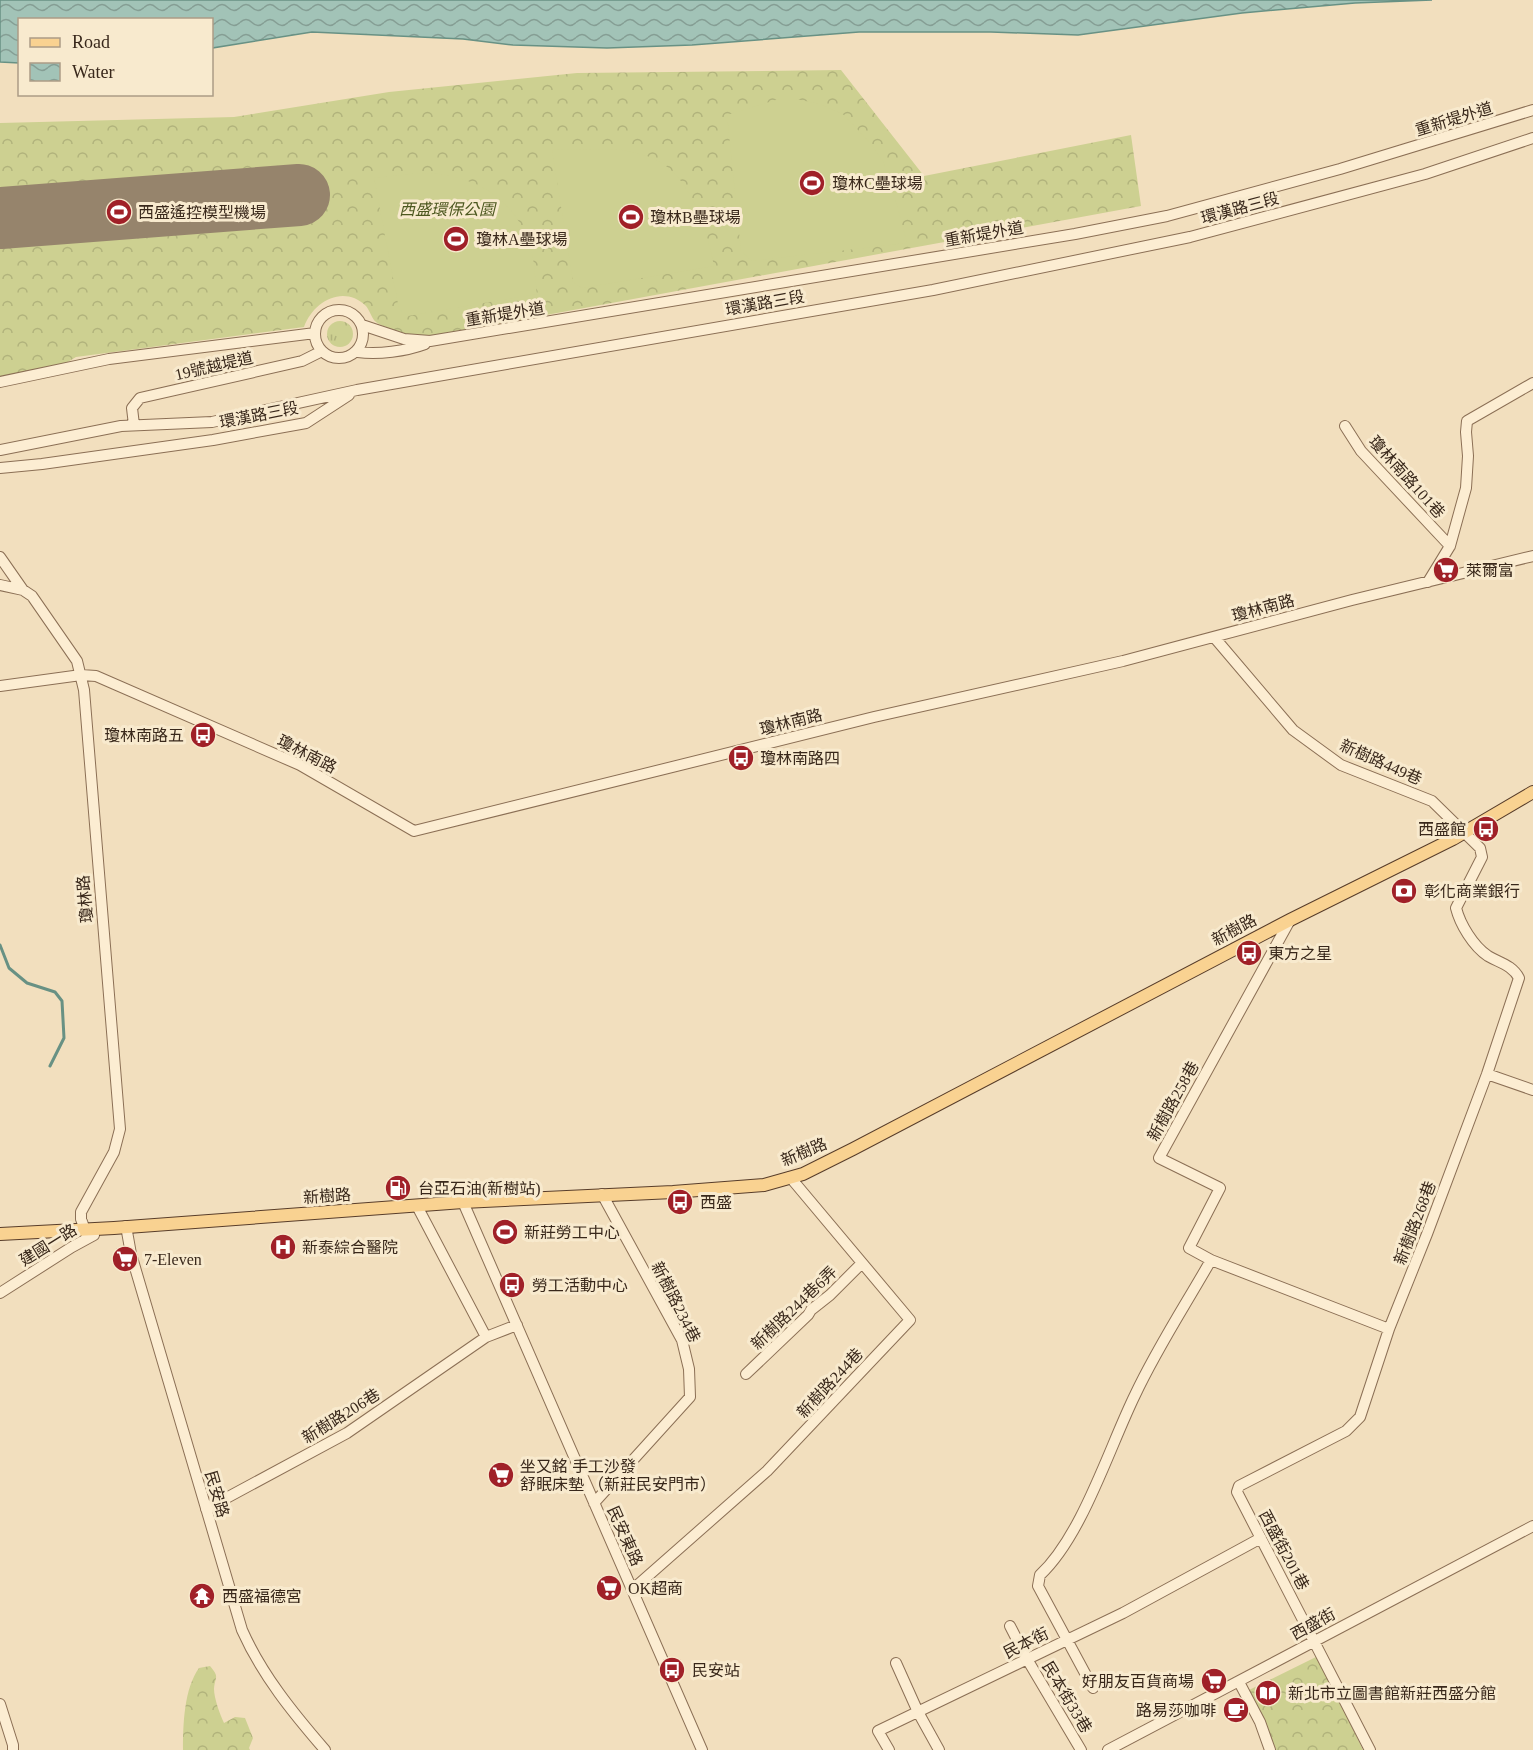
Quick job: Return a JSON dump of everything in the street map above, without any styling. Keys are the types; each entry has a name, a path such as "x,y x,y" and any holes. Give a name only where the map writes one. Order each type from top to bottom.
{"main road":[{"name":"新樹路","path":"0,1234 86,1234 120,1227 463,1202 673,1192 764,1185 803,1174 1290,920 1466,832 1533,792"}],"street":[{"name":"重新堤外道","path":"315,333 322,316 340,309 357,316 362,325 404,339 430,341 1075,234 1167,216 1340,169 1533,110"},
{"name":"環漢路三段","path":"0,468 202,441 306,423 357,390 933,290 1190,237 1425,174 1533,138"},
{"path":"358,352 364,334 362,325"},
{"path":"0,382 109,358 315,333 316,343 322,351"},
{"name":"重新堤外道","path":"322,351 339,358 358,352 369,354 417,347 430,341"},
{"name":"19號越堤道","path":"134,425 132,408 140,398 302,361 322,351"},
{"path":"1428,582 1450,546 1466,488 1467,421 1533,383"},
{"path":"0,450 134,425 212,422 357,390"},
{"name":"瓊林南路101巷","path":"1345,426 1361,451 1450,546"},
{"name":"瓊林南路","path":"81,675 96,676 300,765 414,831 700,759 1123,661 1533,556"},
{"path":"0,557 23,591"},
{"name":"瓊林路","path":"0,585 33,596 77,661 81,675 120,1129 114,1152 81,1212 86,1234"},
{"name":"新樹路449巷","path":"1214,637 1293,730 1341,765 1432,801 1466,832"},
{"path":"0,686 81,675"},
{"name":"新樹路268巷","path":"1237,1492 1239,1486 1346,1431 1360,1417 1389,1329 1487,1074 1519,978 1514,970 1486,954 1459,918 1456,908 1482,857 1480,848 1466,832"},
{"name":"新樹路258巷","path":"1211,1260 1189,1248 1220,1188 1160,1158 1290,920"},
{"path":"1487,1074 1533,1090"},
{"name":"新樹路244巷","path":"632,1590 767,1471 910,1320 790,1177"},
{"name":"新樹路234巷","path":"594,1503 690,1397 689,1369 682,1340 602,1194"},
{"name":"民安東路","path":"463,1202 702,1750"},
{"path":"417,1206 486,1337"},
{"name":"民安路","path":"120,1227 131,1254 242,1630 262,1670 298,1719 325,1750"},
{"name":"建國一路","path":"0,1293 86,1234"},
{"path":"1093,1688 1038,1586 1040,1575 1050,1566 1080,1519 1135,1393 1211,1260 1389,1329"},
{"name":"新樹路244巷6弄","path":"746,1374 862,1263"},
{"name":"新樹路206巷","path":"206,1509 346,1433 486,1337 517,1325"},
{"name":"西盛街201巷","path":"1237,1492 1370,1750"},
{"name":"西盛街","path":"1108,1750 1533,1526"},
{"name":"民本街","path":"889,1750 878,1731 1123,1612 1261,1538"},
{"name":"民本街33巷","path":"1010,1626 1081,1750"},
{"path":"896,1663 918,1712 939,1750"},
{"path":"1239,1682 1260,1722 1270,1750"},
{"path":"0,1704 13,1750"}],"green space":[{"name":"西盛環保公園","path":"841,70 924,176 1131,135 1141,206 420,338 379,324 373,319 366,306 348,296 339,296 314,310 304,327 76,357 43,377 0,381 0,123 234,117 389,92 577,73"},
{"name":"瓊林C壘球場","path":"779,99 796,99 820,104 844,115 870,143 883,161 907,243 752,261 741,251 727,115"},
{"name":"瓊林B壘球場","path":"618,149 655,159 676,174 698,212 714,266 582,288 573,282 552,150"},
{"name":"瓊林A壘球場","path":"421,173 440,174 476,184 505,204 526,234 533,258 537,294 408,316 399,309 374,178"},
{"name":"西盛遙控模型機場","path":"301,182 303,207 175,217 176,234 95,240 93,224 0,231 0,206"},
{"path":"340,321 349,325 353,334 349,343 340,347 331,343 327,334 331,325"},
{"path":"1318,1656 1363,1750 1276,1750 1249,1690"},
{"path":"210,1666 216,1675 214,1693 224,1723 235,1717 245,1718 253,1738 250,1750 183,1750 184,1718 190,1686 199,1668"}],"water":[{"path":"0,0 1432,0 1355,3 1242,13 1078,35 991,32 859,32 692,45 607,48 513,45 463,39 312,32 213,48 213,18 18,18 18,63 0,62"}],"waterway":[{"path":"0,945 9,968 27,983 55,992 62,1001 64,1038 50,1066"}],"runway":[{"path":"0,218 299,195"}],"place":[{"name":"瓊林C壘球場","path":"812,183"},
{"name":"西盛遙控模型機場","path":"119,212"},
{"name":"瓊林B壘球場","path":"631,217"},
{"name":"瓊林A壘球場","path":"456,239"},
{"name":"萊爾富","path":"1446,570"},
{"name":"瓊林南路五","path":"203,735"},
{"name":"瓊林南路四","path":"741,758"},
{"name":"西盛館","path":"1486,829"},
{"name":"彰化商業銀行","path":"1404,891"},
{"name":"東方之星","path":"1249,953"},
{"name":"台亞石油(新樹站)","path":"398,1188"},
{"name":"西盛","path":"680,1202"},
{"name":"新莊勞工中心","path":"505,1232"},
{"name":"新泰綜合醫院","path":"283,1247"},
{"name":"7-Eleven","path":"125,1259"},
{"name":"勞工活動中心","path":"512,1285"},
{"name":"坐又銘 手工沙發 舒眠床墊 （新莊民安門市）","path":"501,1475"},
{"name":"OK超商","path":"609,1588"},
{"name":"西盛福德宮","path":"202,1596"},
{"name":"民安站","path":"672,1670"},
{"name":"好朋友百貨商場","path":"1214,1681"},
{"name":"新北市立圖書館新莊西盛分館","path":"1268,1693"},
{"name":"路易莎咖啡","path":"1236,1710"}]}
